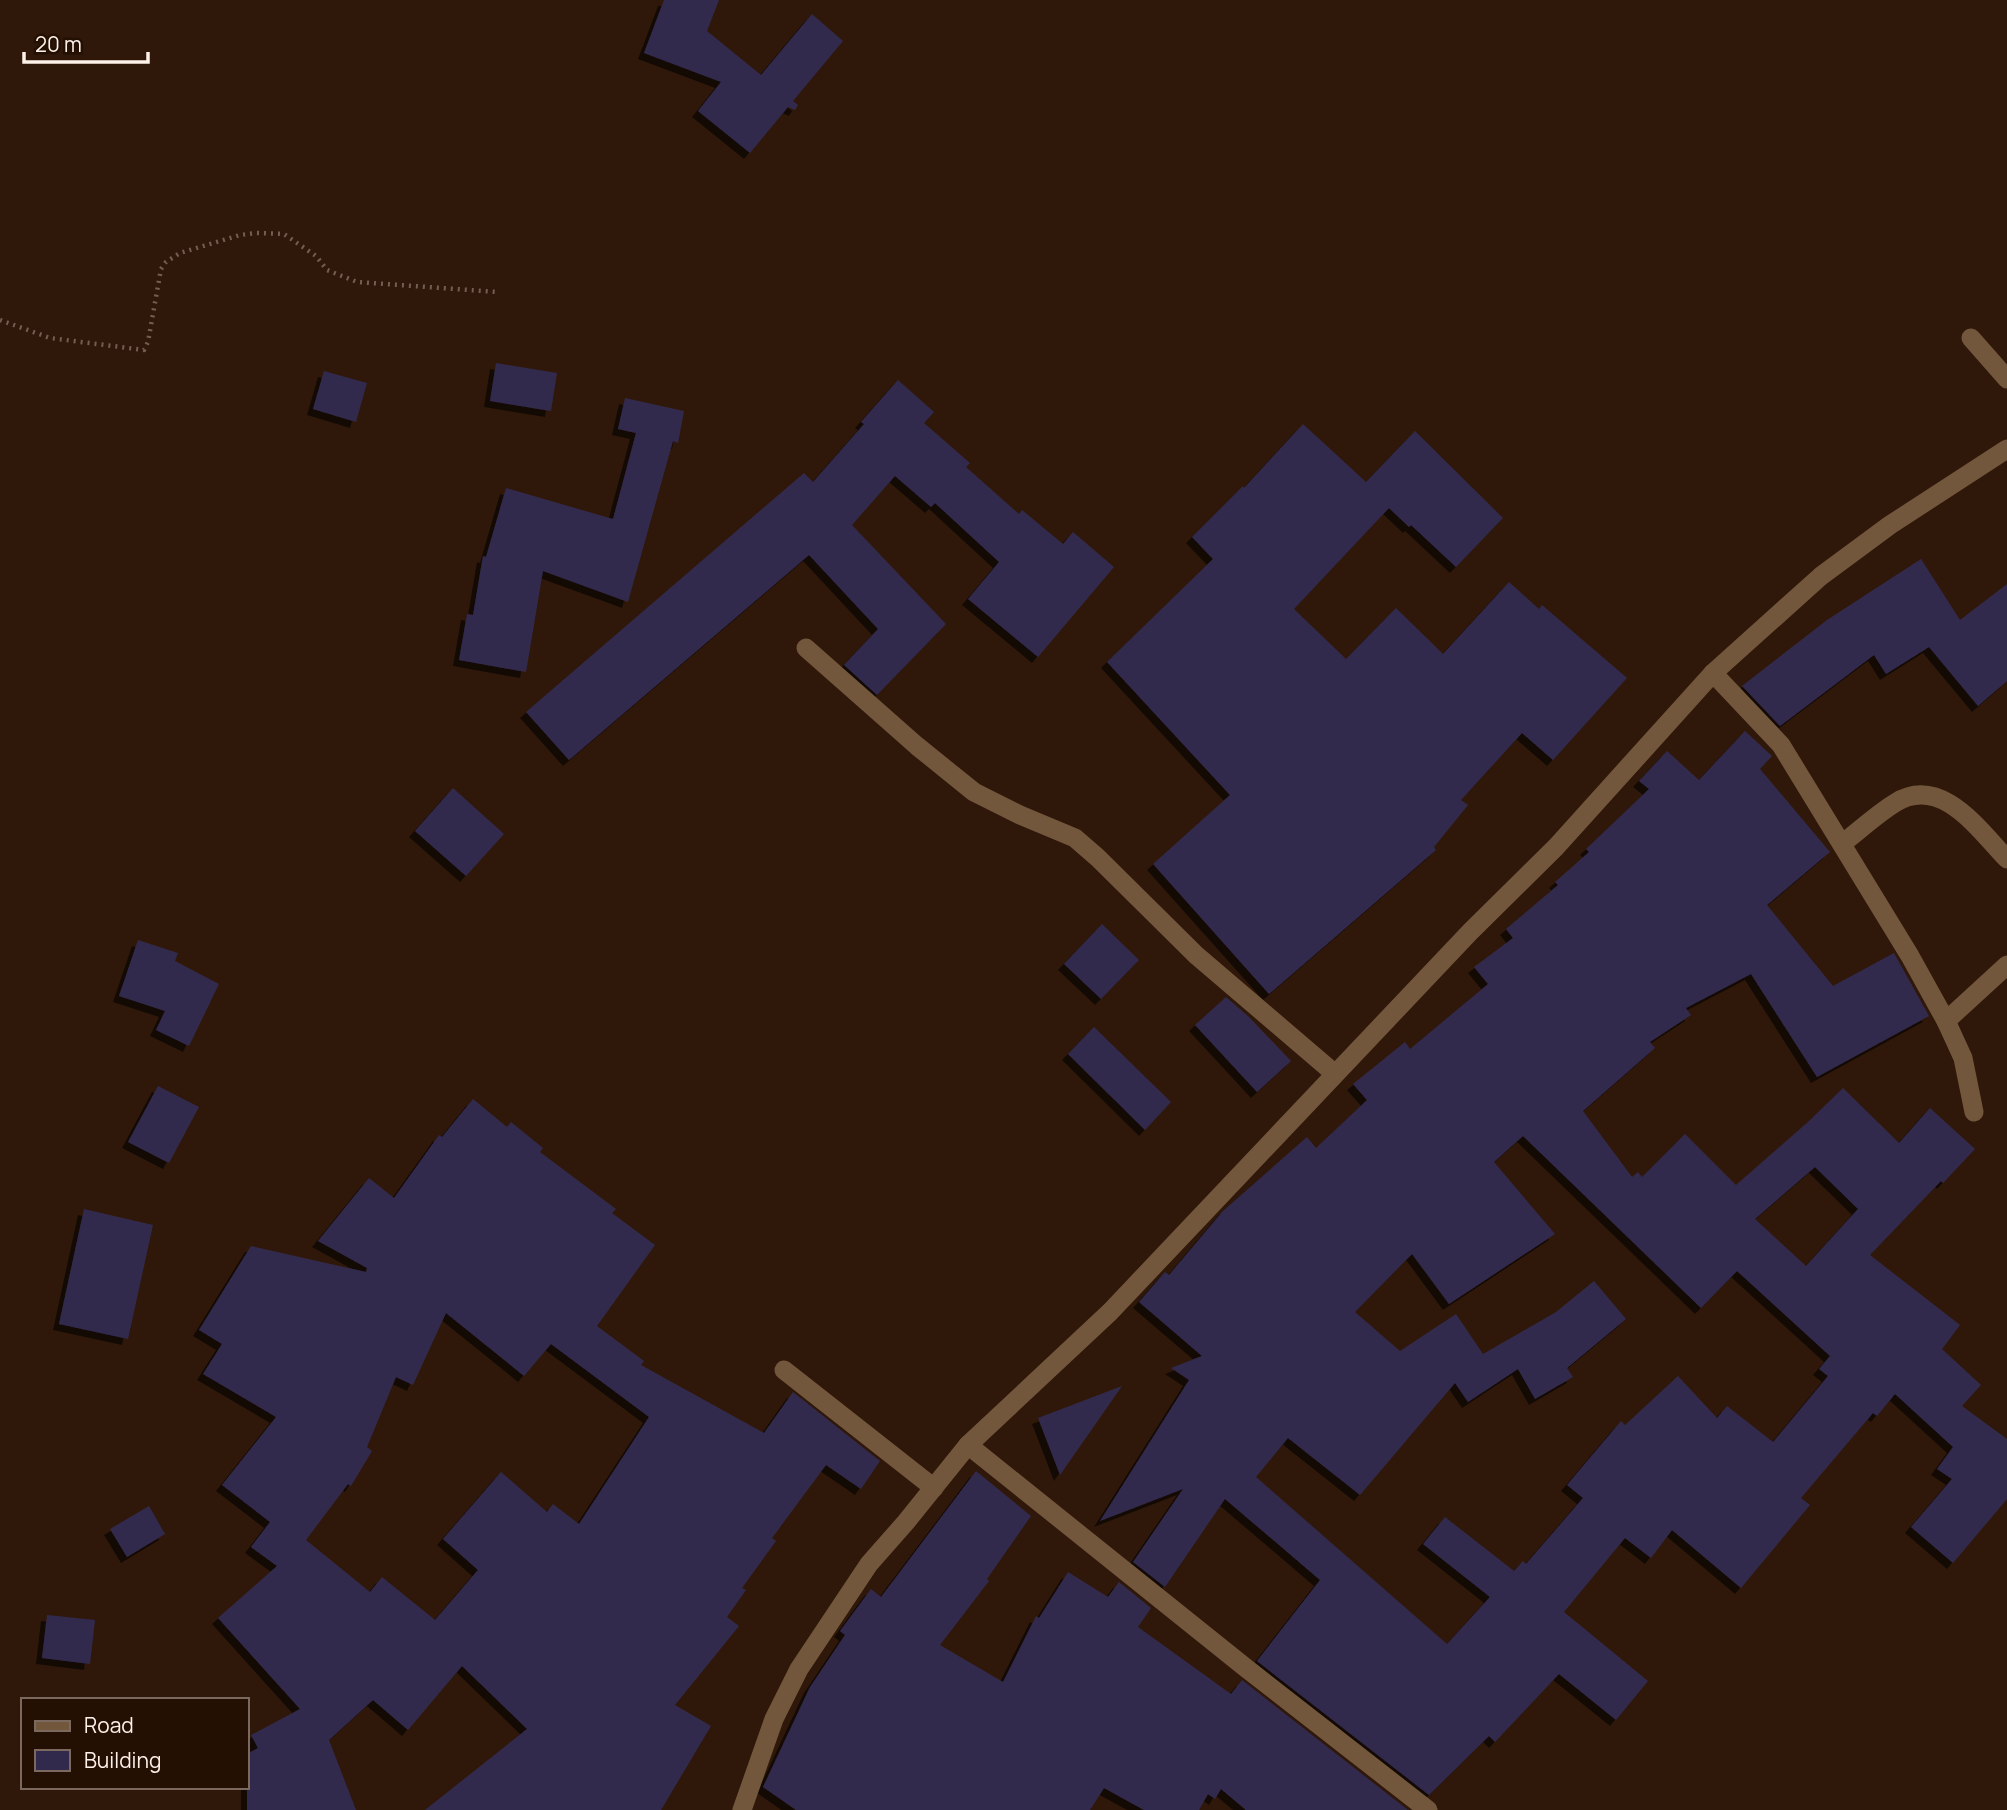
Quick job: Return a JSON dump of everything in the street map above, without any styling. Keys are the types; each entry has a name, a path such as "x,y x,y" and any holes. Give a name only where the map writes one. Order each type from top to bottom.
{"street":[{"path":"1971,338 2007,379"},
{"path":"742,1810 774,1719 799,1669 869,1564 930,1485 968,1445 1110,1312 1470,932 1556,848 1713,673 1821,576 1889,525 2007,449"},
{"path":"807,648 917,746 974,792 1075,838 1196,955 1335,1073"},
{"path":"1713,673 1781,745 1843,843 1946,1021 1963,1058 1974,1112"},
{"path":"1843,843 1895,803 1913,795 1927,795 1942,798 1963,813 2007,859"},
{"path":"1946,1021 2007,965"},
{"path":"784,1370 930,1485"},
{"path":"968,1445 1428,1810"}],"path":[{"path":"0,320 50,338 144,350 148,342 161,269 166,262 180,253 240,235 256,233 284,234 316,256 327,270 357,282 497,292"}],"building":[{"path":"664,0 719,0 707,31 761,75 812,14 843,41 793,101 798,105 795,110 788,107 750,153 698,111 721,82 644,53"},
{"path":"496,363 557,373 551,411 490,401"},
{"path":"324,371 367,383 356,422 313,409"},
{"path":"898,380 934,412 924,423 970,463 966,467 1019,514 1022,510 1063,544 1073,532 1114,567 1038,657 968,599 999,562 935,503 931,507 895,476 852,525 946,624 877,695 844,665 878,629 809,555 569,760 526,712 804,473 813,482"},
{"path":"625,398 684,411 678,443 673,441 628,602 543,571 526,672 459,660 467,614 473,615 483,556 486,557 506,488 613,519 636,433 618,429"},
{"path":"1303,424 1366,482 1415,431 1503,518 1456,567 1389,508 1294,609 1346,659 1396,608 1443,654 1509,582 1539,609 1542,605 1627,678 1553,760 1522,733 1461,800 1468,805 1434,847 1436,850 1269,994 1153,864 1230,795 1107,662 1213,559 1192,537 1243,486 1244,488"},
{"path":"1921,559 1960,620 2007,584 2007,681 1978,706 1929,647 1886,674 1874,655 1780,726 1742,686 1827,620"},
{"path":"1745,731 1772,756 1760,769 1830,852 1767,905 1833,986 1894,953 1929,1016 1817,1077 1751,974 1686,1008 1691,1015 1650,1042 1655,1048 1583,1111 1632,1177 1638,1172 1642,1177 1685,1134 1736,1185 1843,1088 1899,1143 1930,1108 1975,1149 1870,1255 1960,1325 1942,1349 1981,1385 1962,1406 2007,1439 2007,1499 1953,1563 1911,1527 1952,1479 1937,1469 1953,1447 1895,1394 1877,1416 1873,1413 1801,1498 1810,1505 1741,1588 1672,1530 1651,1558 1625,1538 1564,1612 1648,1681 1616,1720 1559,1674 1495,1742 1489,1736 1429,1795 1257,1661 1320,1580 1225,1499 1165,1587 1133,1562 1183,1489 1100,1521 1189,1380 1171,1368 1202,1356 1139,1302 1165,1272 1169,1275 1223,1211 1307,1137 1316,1148 1367,1100 1353,1084 1405,1042 1410,1049 1488,984 1474,967 1513,938 1506,929 1558,885 1555,882 1589,852 1586,849 1649,789 1639,781 1667,751 1699,780","holes":["1523,1136 1701,1308 1737,1271 1830,1356 1819,1369 1828,1376 1773,1442 1727,1406 1717,1418 1678,1376 1625,1425 1621,1421 1567,1485 1583,1498 1526,1564 1523,1561 1514,1571 1445,1517 1423,1544 1490,1597 1447,1644 1256,1477 1288,1438 1360,1495 1455,1383 1468,1402 1518,1369 1535,1399 1573,1377 1567,1368 1626,1319 1594,1281 1556,1312 1483,1354 1456,1314 1400,1351 1355,1312 1412,1254 1449,1304 1555,1234 1494,1162","1815,1167 1858,1209 1806,1266 1755,1219"]},
{"path":"453,788 504,834 466,876 415,831"},
{"path":"1102,924 1139,960 1101,999 1064,964"},
{"path":"138,940 178,953 175,961 219,984 189,1046 156,1030 165,1011 119,996"},
{"path":"1226,997 1291,1061 1257,1092 1195,1025"},
{"path":"1094,1027 1171,1102 1145,1130 1068,1054"},
{"path":"158,1086 199,1107 169,1163 128,1142"},
{"path":"473,1099 507,1127 511,1122 543,1148 540,1152 616,1209 612,1213 655,1245 597,1326 644,1361 641,1365 764,1433 793,1392 880,1461 861,1489 826,1465 772,1538 776,1541 742,1588 746,1590 727,1617 739,1626 675,1705 711,1726 661,1810 425,1810 527,1729 462,1666 408,1730 373,1700 329,1740 356,1810 247,1810 248,1753 258,1748 251,1735 300,1709 218,1618 277,1566 251,1547 270,1522 222,1485 276,1417 203,1374 222,1344 199,1330 251,1246 366,1272 367,1268 318,1241 369,1178 394,1198 439,1135 442,1137","holes":["446,1313 524,1376 551,1344 649,1417 579,1524 553,1504 547,1512 501,1472 443,1539 478,1570 435,1620 382,1577 370,1592 306,1540 348,1484 351,1486 372,1451 367,1447 396,1377 413,1385"]},
{"path":"84,1209 153,1225 128,1339 59,1324"},
{"path":"1122,1386 1060,1475 1038,1418"},
{"path":"976,1471 1031,1516 987,1579 989,1581 940,1645 1003,1682 1036,1616 1039,1618 1068,1572 1108,1597 1119,1582 1151,1608 1138,1627 1231,1694 1242,1680 1408,1810 1246,1810 1221,1789 1215,1799 1208,1794 1199,1810 1144,1810 1104,1788 1090,1810 796,1810 763,1787 810,1687 845,1635 840,1631 871,1589 881,1597"},
{"path":"149,1506 165,1534 127,1557 110,1529"},
{"path":"47,1615 95,1620 90,1664 42,1658"}]}
